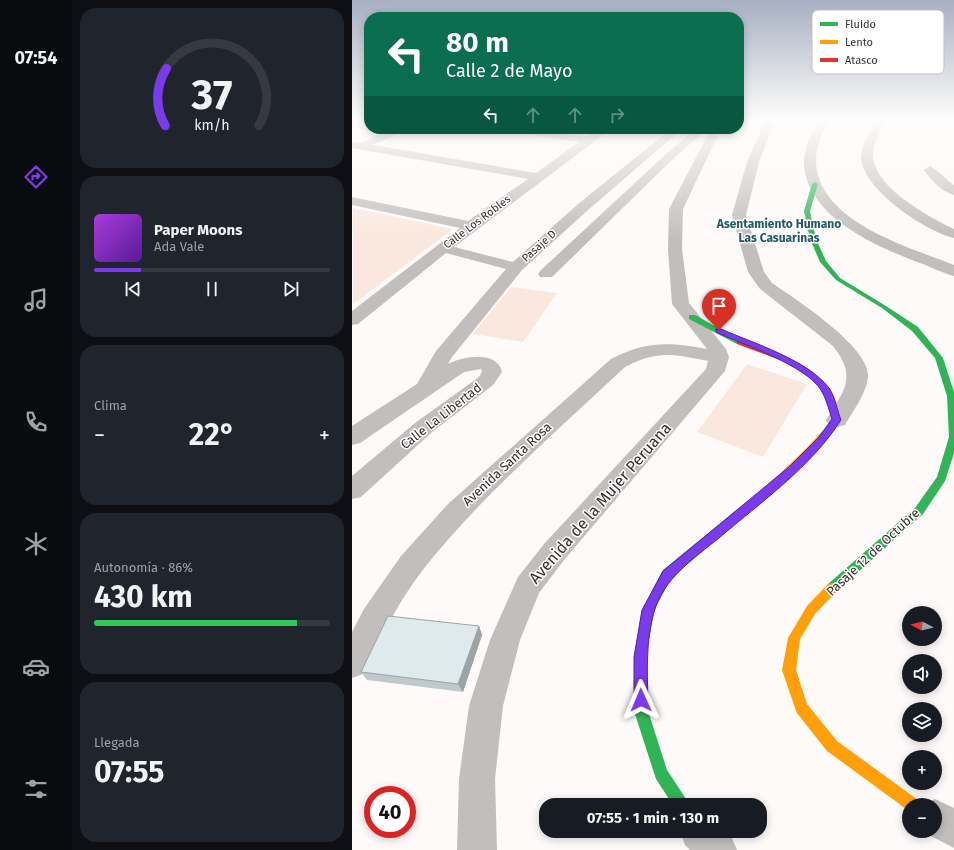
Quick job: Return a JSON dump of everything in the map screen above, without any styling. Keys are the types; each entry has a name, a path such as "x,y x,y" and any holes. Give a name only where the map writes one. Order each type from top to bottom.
{"street":[{"path":"439,161 539,177"},
{"name":"Calle Los Robles","path":"353,318 471,226 561,161"},
{"name":"Pasaje D","path":"426,387 444,355 516,267 583,207 639,161"},
{"path":"546,274 665,161"},
{"path":"700,161 676,209 676,249 681,304 717,349 719,357"},
{"path":"677,798 661,774 642,714 640,657 648,610 667,574 792,470 822,439 837,420 852,394 858,375 851,356 840,342 766,286 756,272 739,215 754,161"},
{"path":"810,161 815,184 827,203 844,220 861,232 892,248 954,271"},
{"path":"869,161 875,176 883,188 900,203 934,225 954,234"},
{"path":"930,170 937,179 954,191"},
{"name":"Pasaje 12 de Octubre","path":"815,184 807,211 813,239 823,262 838,279 884,307 915,329 939,358 951,396 954,437 942,478 919,512 844,577 811,610 794,638 789,670 802,708 832,746 903,798"},
{"path":"352,201 471,226"},
{"path":"442,248 516,267"},
{"path":"692,317 745,344 799,366 816,378 826,390 837,420"},
{"name":"Avenida Santa Rosa","path":"352,663 375,619 411,564 457,510 618,363 633,354 649,349 666,348 719,357"},
{"name":"Avenida de la Mujer Peruana","path":"477,850 476,779 486,706 505,640 528,586 554,552 715,371 719,357"},
{"name":"Calle La Libertad","path":"352,437 457,367 469,363 480,362 487,363 491,367 492,372 486,381 423,428 352,490"},
{"path":"942,822 954,829"},
{"path":"706,838 717,850"}],"shaded area":[{"path":"353,208 453,229 353,304"},
{"path":"511,287 557,293 523,342 473,334"},
{"path":"747,364 807,384 763,457 697,432"}],"building":[{"path":"388,616 479,626 458,684 361,672"}],"traffic: fast":[{"path":"815,184 807,211 813,239 823,262 838,279 884,307 915,329 939,358 951,396 954,437 942,478 919,511 832,588"},
{"path":"692,317 740,342"},
{"path":"677,798 661,774 642,714 640,657 648,610 667,574 743,511"}],"traffic: slow":[{"path":"743,511 804,457 837,420 834,412"},
{"path":"832,588 811,610 794,638 789,670 802,708 832,746 903,798"}],"traffic: jam":[{"path":"740,342 786,360 808,372 825,389 830,398 834,412"}],"district":[{"name":"Asentamiento Humano Las Casuarinas","path":"779,231"}],"route":[{"path":"641,700 640,657 648,610 667,574 792,470 822,439 837,420 826,390 816,378 799,366 745,344 719,330"}]}
